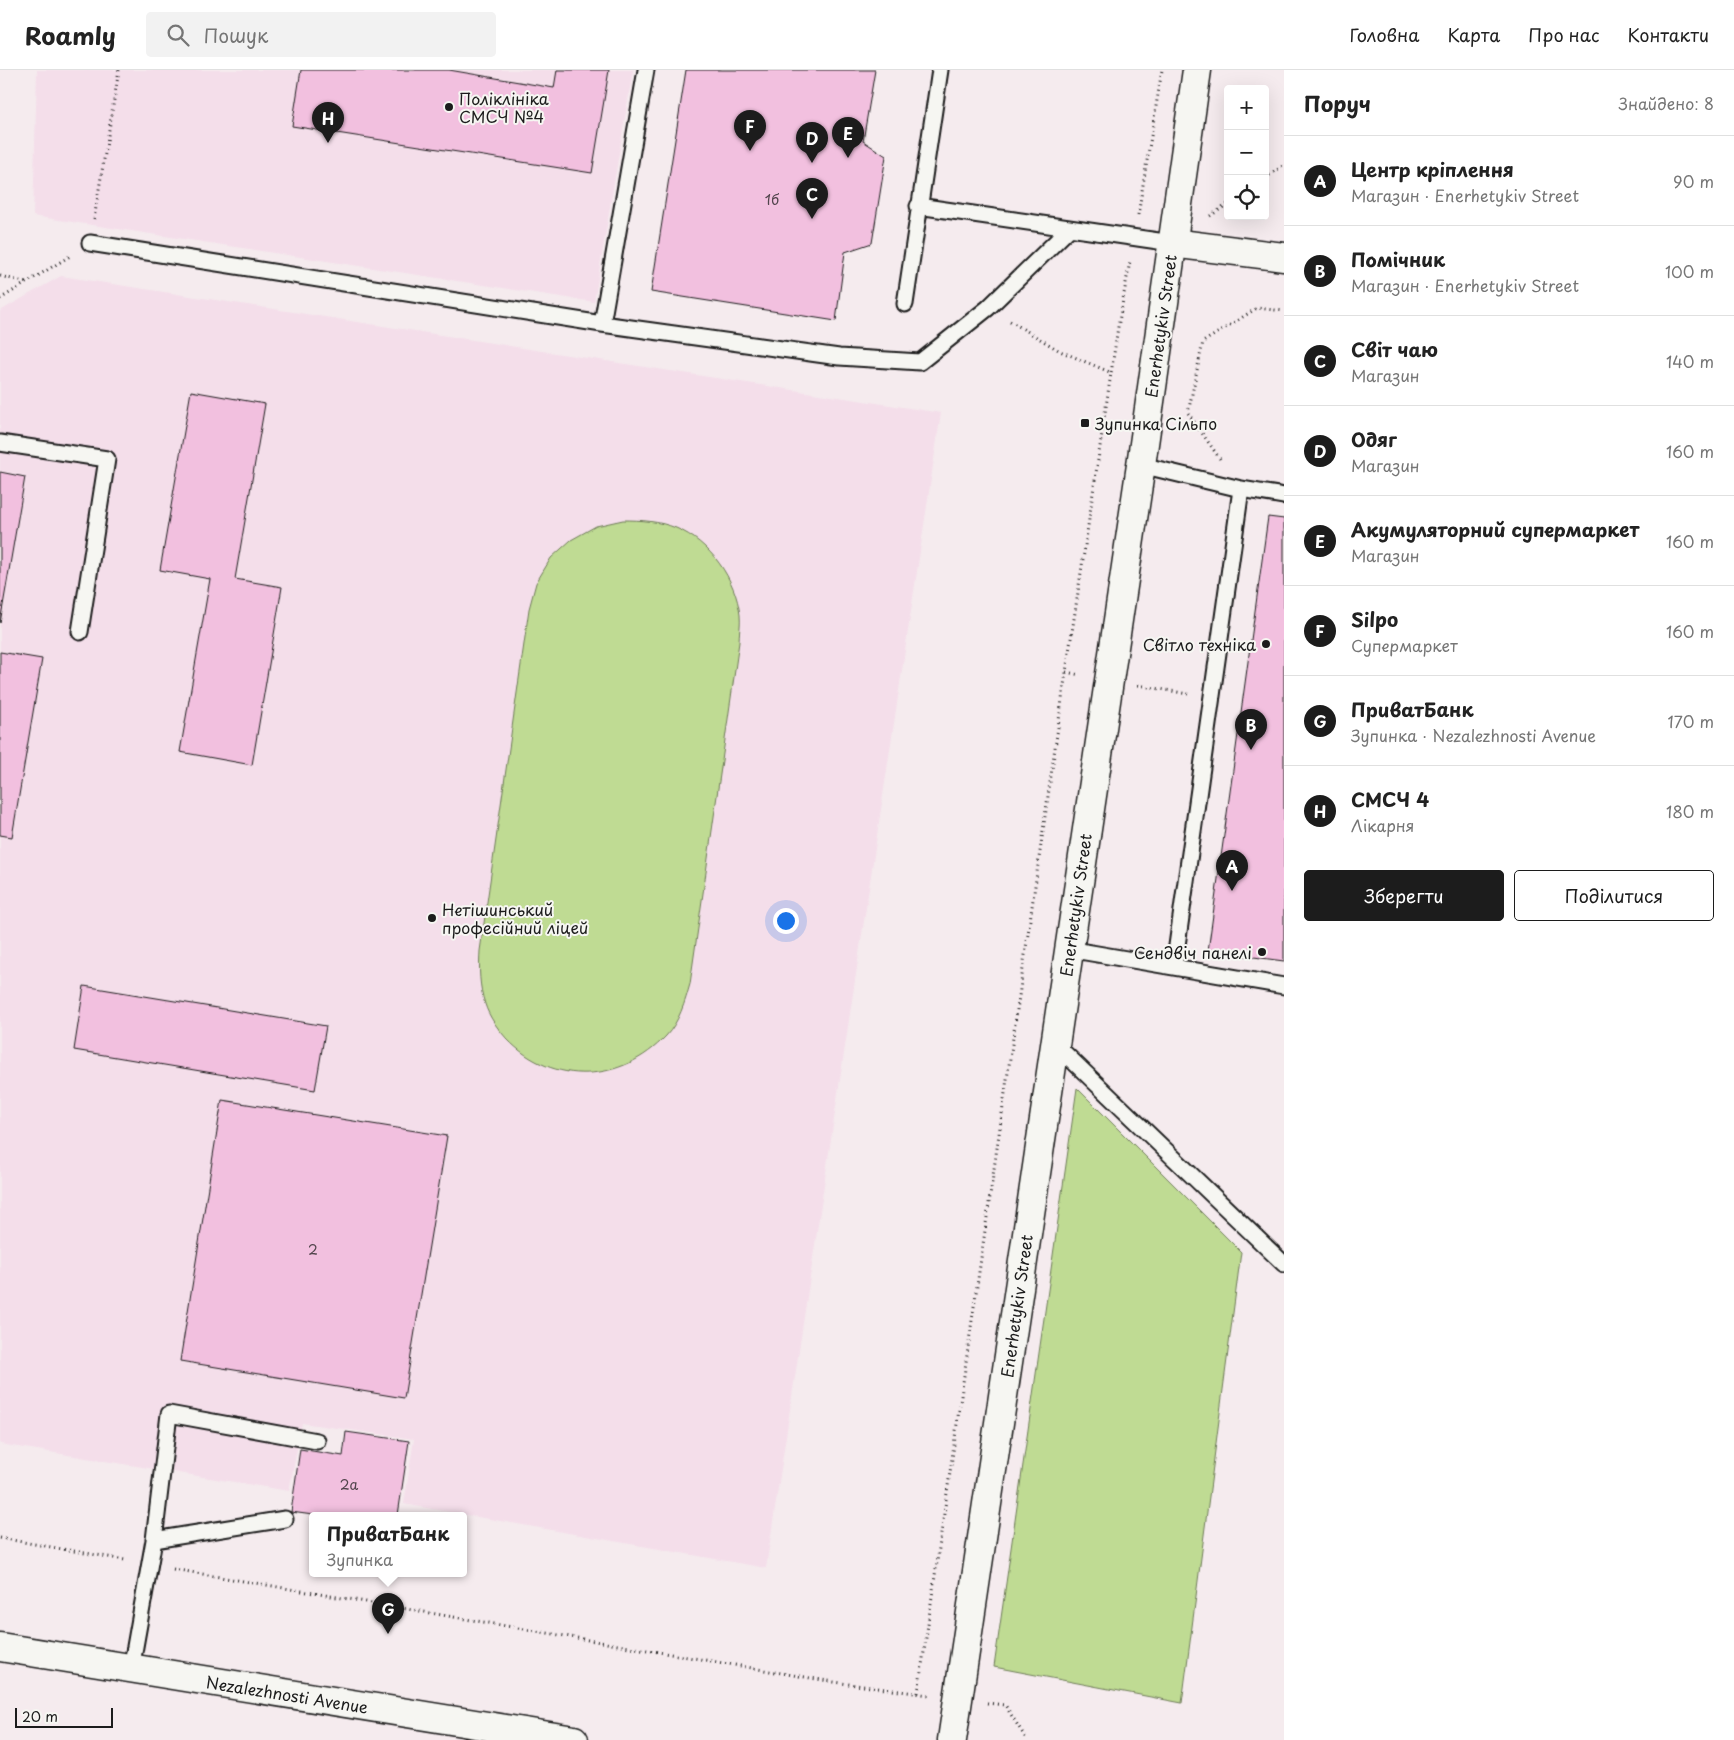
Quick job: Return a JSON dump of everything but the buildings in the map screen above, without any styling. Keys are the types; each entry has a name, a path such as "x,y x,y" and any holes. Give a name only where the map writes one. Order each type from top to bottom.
{"main road":[{"name":"Enerhetykiv Street","path":"952,1740 1141,465 1197,70"},
{"path":"1172,243 1284,257"},
{"name":"Nezalezhnosti Avenue","path":"0,1647 509,1735 574,1740"}],"lane":[{"path":"602,324 646,70"},
{"path":"905,304 918,206 940,70"},
{"path":"918,206 1069,229 1135,236 1172,243"},
{"path":"90,243 602,324 839,357 920,362 988,308 1069,229"},
{"path":"0,443 107,460 80,632"},
{"path":"1141,465 1241,489 1284,496"},
{"path":"1174,967 1241,489"},
{"path":"1068,949 1284,986"},
{"path":"1054,1043 1284,1264"},
{"path":"131,1669 154,1540 169,1414 317,1441"},
{"path":"154,1540 285,1519"}],"path":[{"path":"0,299 90,243 119,70"},
{"path":"918,1693 1064,682 1118,327 1162,70"},
{"path":"1269,175 1284,165"},
{"path":"0,276 28,283"},
{"path":"988,308 1060,351 1112,373"},
{"path":"1241,489 1188,413 1203,342 1257,308 1284,311"},
{"path":"0,1538 834,1682 1005,1705 1027,1740"}],"shaded area":[{"path":"37,70 633,70 594,302 33,216"},
{"name":"Нетішинський професійний ліцей","path":"61,276 941,413 766,1568 467,1515 467,1512 449,1512 404,1504 414,1439 302,1423 289,1491 0,1444 0,311"}],"green space":[{"path":"623,520 650,521 676,528 700,542 710,552 727,575 733,588 740,618 739,642 690,984 681,1012 666,1036 648,1052 629,1063 608,1070 587,1073 566,1072 545,1065 525,1055 497,1027 489,1014 483,997 480,978 480,951 529,609 536,583 551,558 571,540 596,526"},
{"path":"1077,1088 1241,1252 1182,1703 994,1667"}],"place":[{"name":"Поліклініка СМСЧ №4","path":"449,107"},
{"name":"СМСЧ 4","path":"328,143"},
{"name":"Silpo","path":"750,151"},
{"name":"Акумуляторний супермаркет","path":"848,158"},
{"name":"Одяг","path":"812,163"},
{"name":"Світ чаю","path":"812,219"},
{"name":"Зупинка Сільпо","path":"1085,423"},
{"name":"Світло техніка","path":"1266,644"},
{"name":"Помічник","path":"1251,750"},
{"name":"Центр кріплення","path":"1232,891"},
{"name":"Нетішинський професійний ліцей","path":"432,918"},
{"name":"Сендвіч панелі","path":"1262,952"},
{"name":"ПриватБанк","path":"388,1634"}]}
